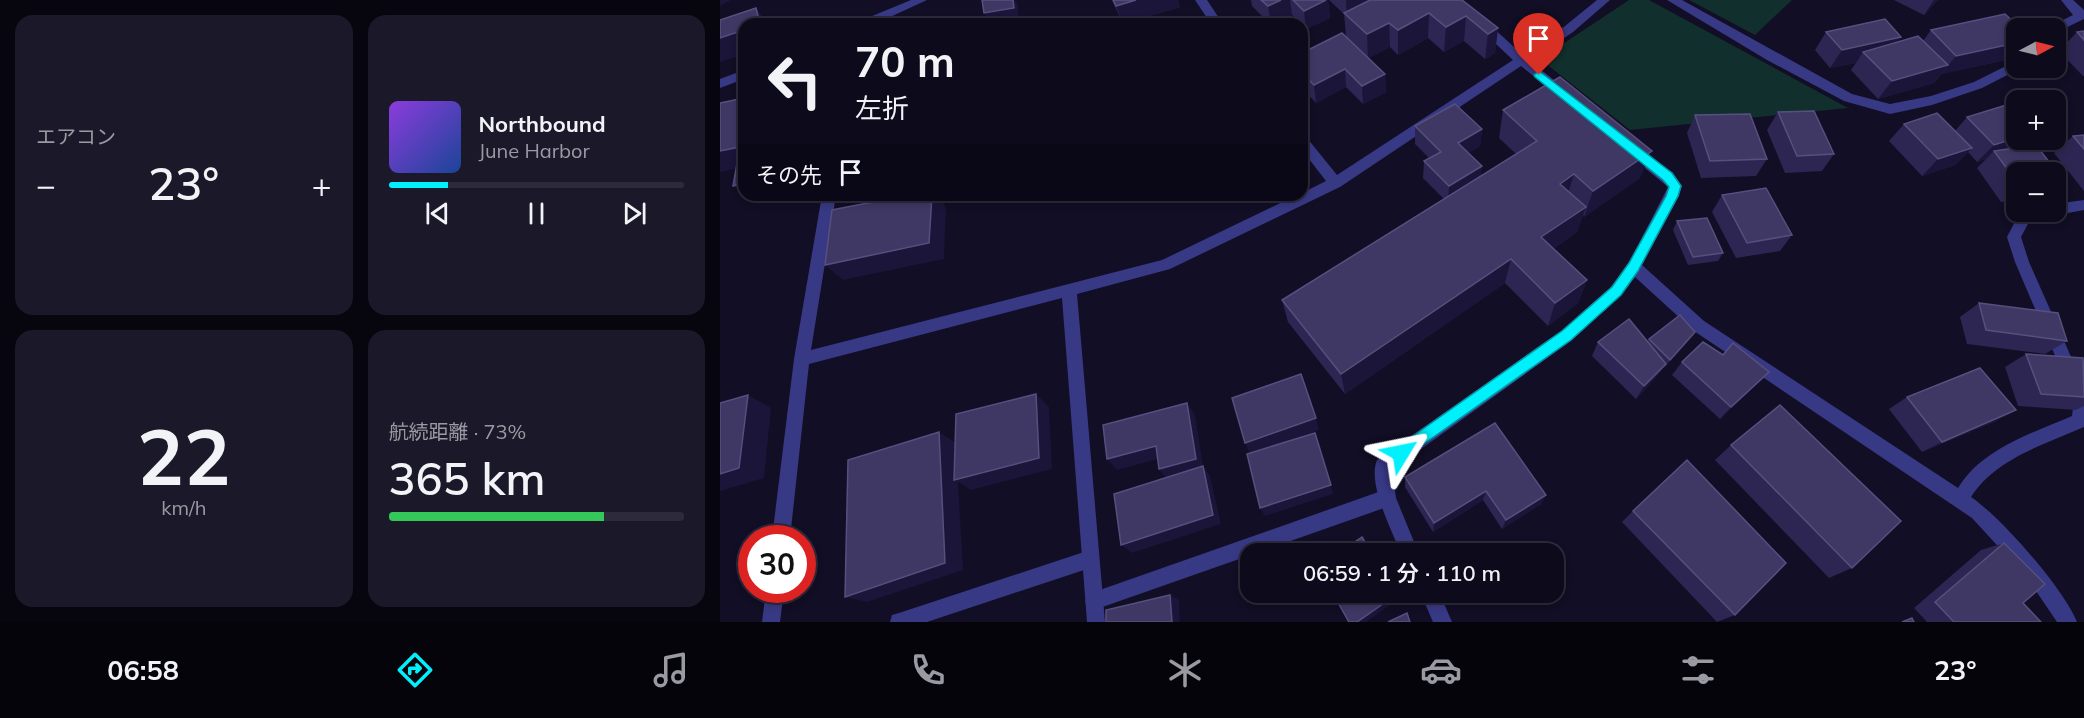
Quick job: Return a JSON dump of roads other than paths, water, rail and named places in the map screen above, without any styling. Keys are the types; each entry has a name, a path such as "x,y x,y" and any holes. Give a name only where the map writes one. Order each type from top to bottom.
{"street":[{"path":"878,18 921,0"},
{"path":"1201,0 1213,18"},
{"path":"1455,0 1521,60 1576,104"},
{"path":"1308,196 1335,183 1569,29 1604,0"},
{"path":"1673,0 1771,57 1848,98 1890,109 1932,100 1969,88 2006,70"},
{"path":"2066,23 2082,15 2067,0"},
{"path":"720,84 738,76"},
{"path":"1405,543 1387,498 1383,466 1566,336 1616,291 1634,267 1672,196 1675,186 1668,177 1622,140"},
{"path":"1308,149 1335,183"},
{"path":"783,525 802,359 828,201"},
{"path":"802,359 1165,265 1298,201"},
{"path":"2066,208 2084,205"},
{"path":"1960,500 1975,476 2015,449 2079,421 2082,400 2022,262 2014,237 2022,222"},
{"path":"1634,267 1699,326 1978,512 2034,573 2068,622"},
{"path":"1069,289 1096,622"},
{"path":"1094,601 1387,498"},
{"path":"899,622 1090,559"},
{"path":"771,622 773,603"},
{"path":"1434,603 1443,622"}]}
